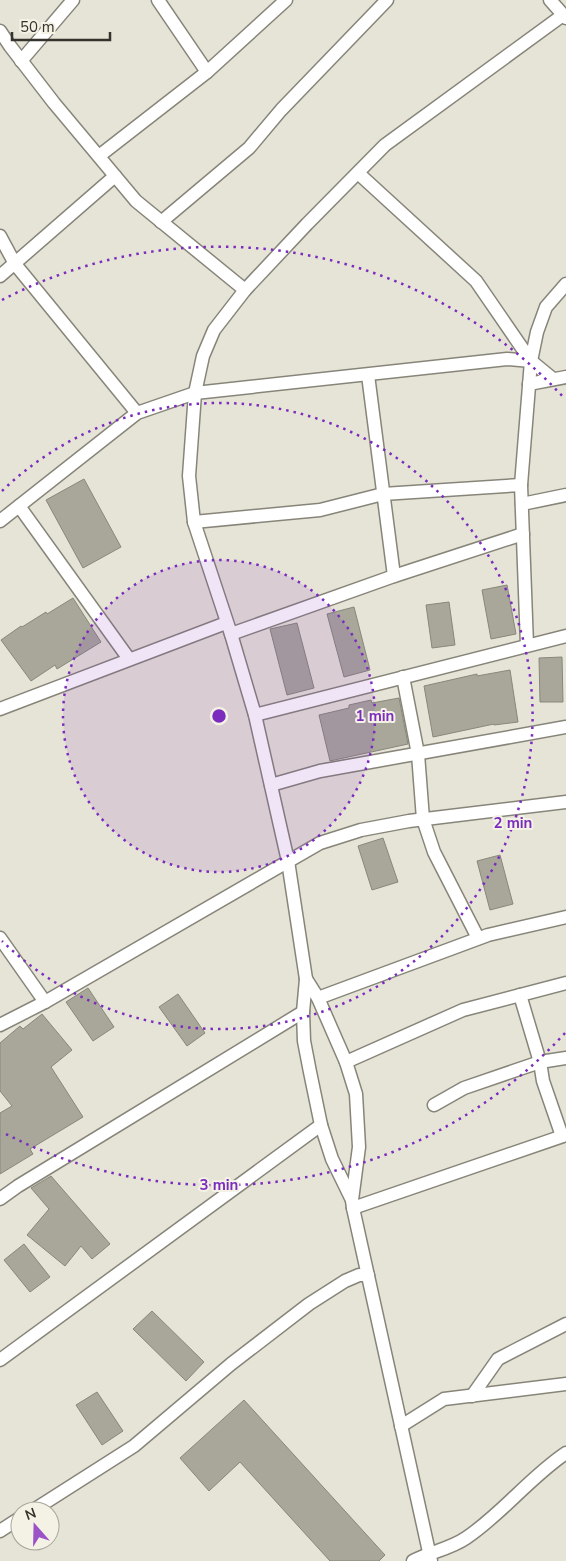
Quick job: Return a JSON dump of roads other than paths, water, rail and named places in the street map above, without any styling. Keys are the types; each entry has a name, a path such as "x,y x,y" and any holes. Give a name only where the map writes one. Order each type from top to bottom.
{"street":[{"path":"21,61 73,0"},
{"path":"158,0 207,72"},
{"path":"98,156 207,72 286,0"},
{"path":"161,222 249,148 281,110 387,0"},
{"path":"430,1557 352,1204 332,1159 321,1125 304,1041 303,1012 306,979 288,861 271,785 255,715 194,522 189,476 195,393 203,356 214,330 245,290 385,145 565,16 550,0"},
{"path":"0,31 21,61 136,201 245,290"},
{"path":"358,173 476,281 531,361 553,379"},
{"path":"0,276 115,176"},
{"path":"0,236 15,264 137,413"},
{"path":"527,645 521,485 531,361 537,332 546,307 566,284"},
{"path":"0,521 137,413 195,393 507,359 531,361"},
{"path":"368,375 394,576"},
{"path":"529,384 566,377"},
{"path":"194,522 320,510 384,494 521,485"},
{"path":"522,504 566,495"},
{"path":"19,506 129,659"},
{"path":"0,709 129,659 523,534"},
{"path":"255,715 566,636"},
{"path":"403,677 418,754 423,819 434,852 478,938"},
{"path":"271,785 320,771 566,727"},
{"path":"0,1025 46,1002 320,843 361,830 423,819 566,802"},
{"path":"318,998 478,938 566,917"},
{"path":"0,938 46,1002"},
{"path":"306,979 318,998 346,1062 356,1094 360,1147 352,1204"},
{"path":"346,1062 463,1010 566,983"},
{"path":"352,1204 564,1136 543,1081 540,1062 520,995"},
{"path":"0,1199 18,1186 303,1012"},
{"path":"434,1105 464,1088 540,1062 566,1058"},
{"path":"0,1360 321,1125"},
{"path":"48,1501 134,1446 231,1364 309,1304 344,1281 359,1275 368,1275"},
{"path":"472,1396 498,1359 566,1324"},
{"path":"401,1426 444,1399 566,1384"},
{"path":"413,1561 430,1557 466,1538 550,1464 566,1453"}]}
